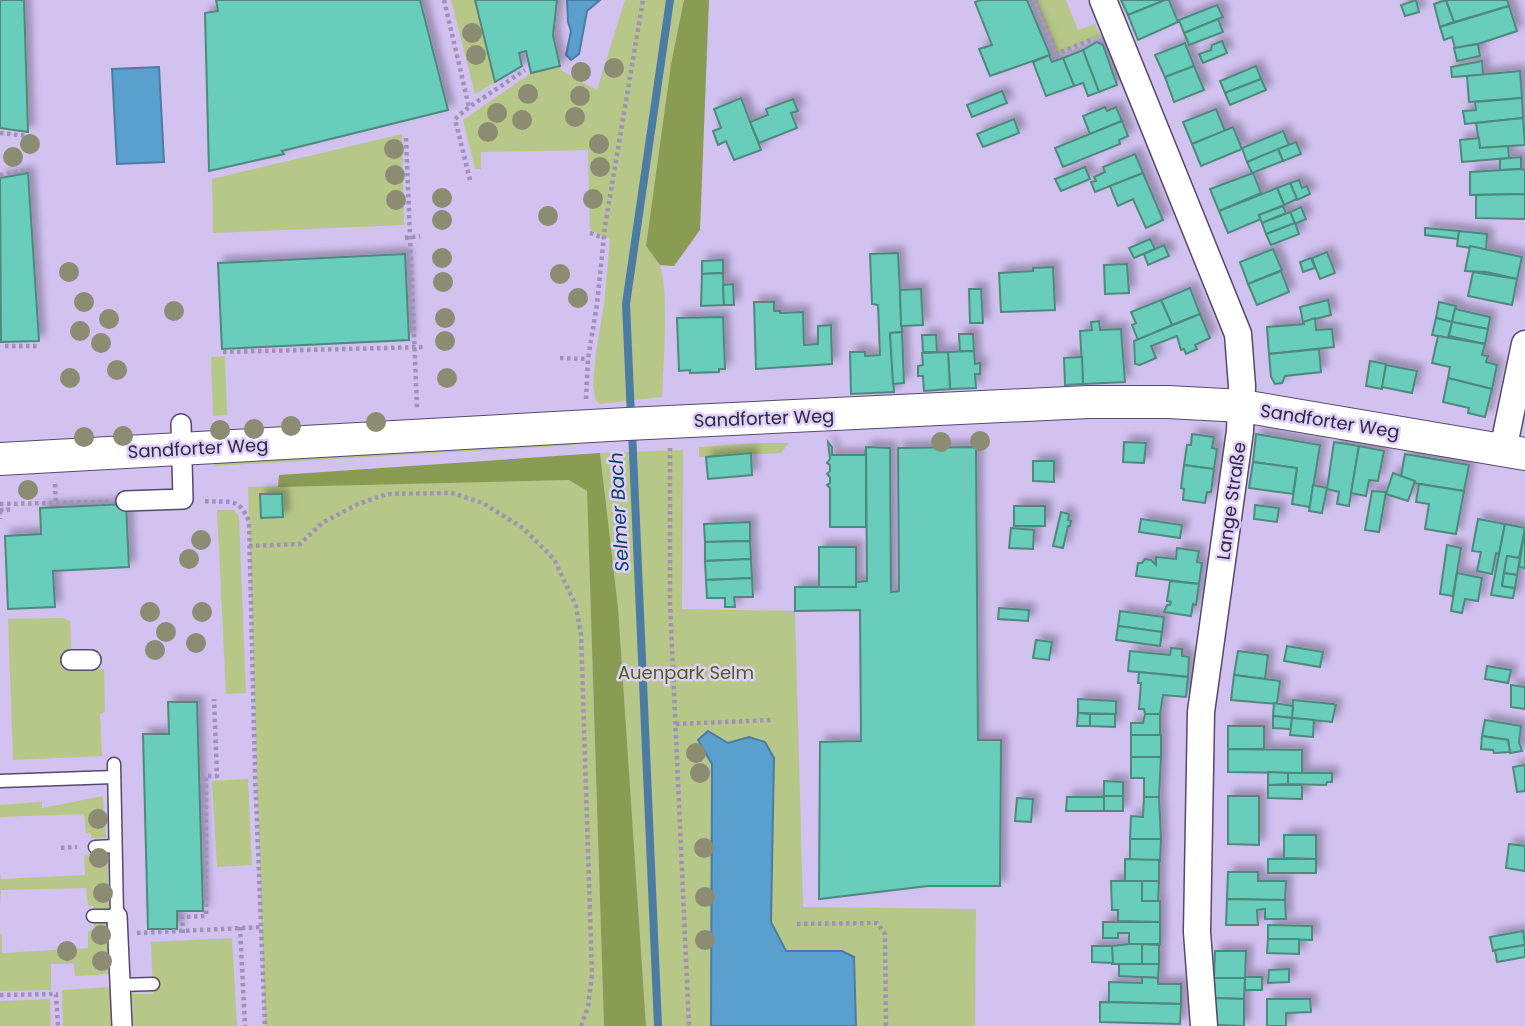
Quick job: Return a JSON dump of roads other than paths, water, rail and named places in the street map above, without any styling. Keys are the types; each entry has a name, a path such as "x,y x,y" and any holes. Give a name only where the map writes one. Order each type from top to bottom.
{"street":[{"name":"Lange Straße","path":"1103,0 1238,334 1242,406 1201,712 1197,932 1204,1026"},
{"path":"1514,452 1525,344"},
{"name":"Sandforter Weg","path":"0,459 182,437 594,416 665,422 1088,402 1242,406 1514,452"},
{"path":"121,501 183,499 182,437"},
{"path":"71,660 91,660"},
{"path":"118,925 122,1026"}],"lane":[{"path":"93,916 118,925 114,764"},
{"path":"0,781 114,777"},
{"path":"95,847 115,846"},
{"path":"121,985 153,984"}],"water":[{"path":"567,0 600,0 587,11 579,54 571,60 566,55 571,31"},
{"path":"159,67 164,162 117,164 112,69"},
{"path":"708,731 728,743 749,737 765,742 774,758 771,922 786,951 842,951 854,957 856,1026 711,1026 712,764 698,740"}],"waterway":[{"name":"Selmer Bach","path":"631,417 626,304 670,0"},
{"name":"Selmer Bach","path":"632,430 658,1026"}],"park label":[{"name":"Auenpark Selm","path":"686,672"}]}
